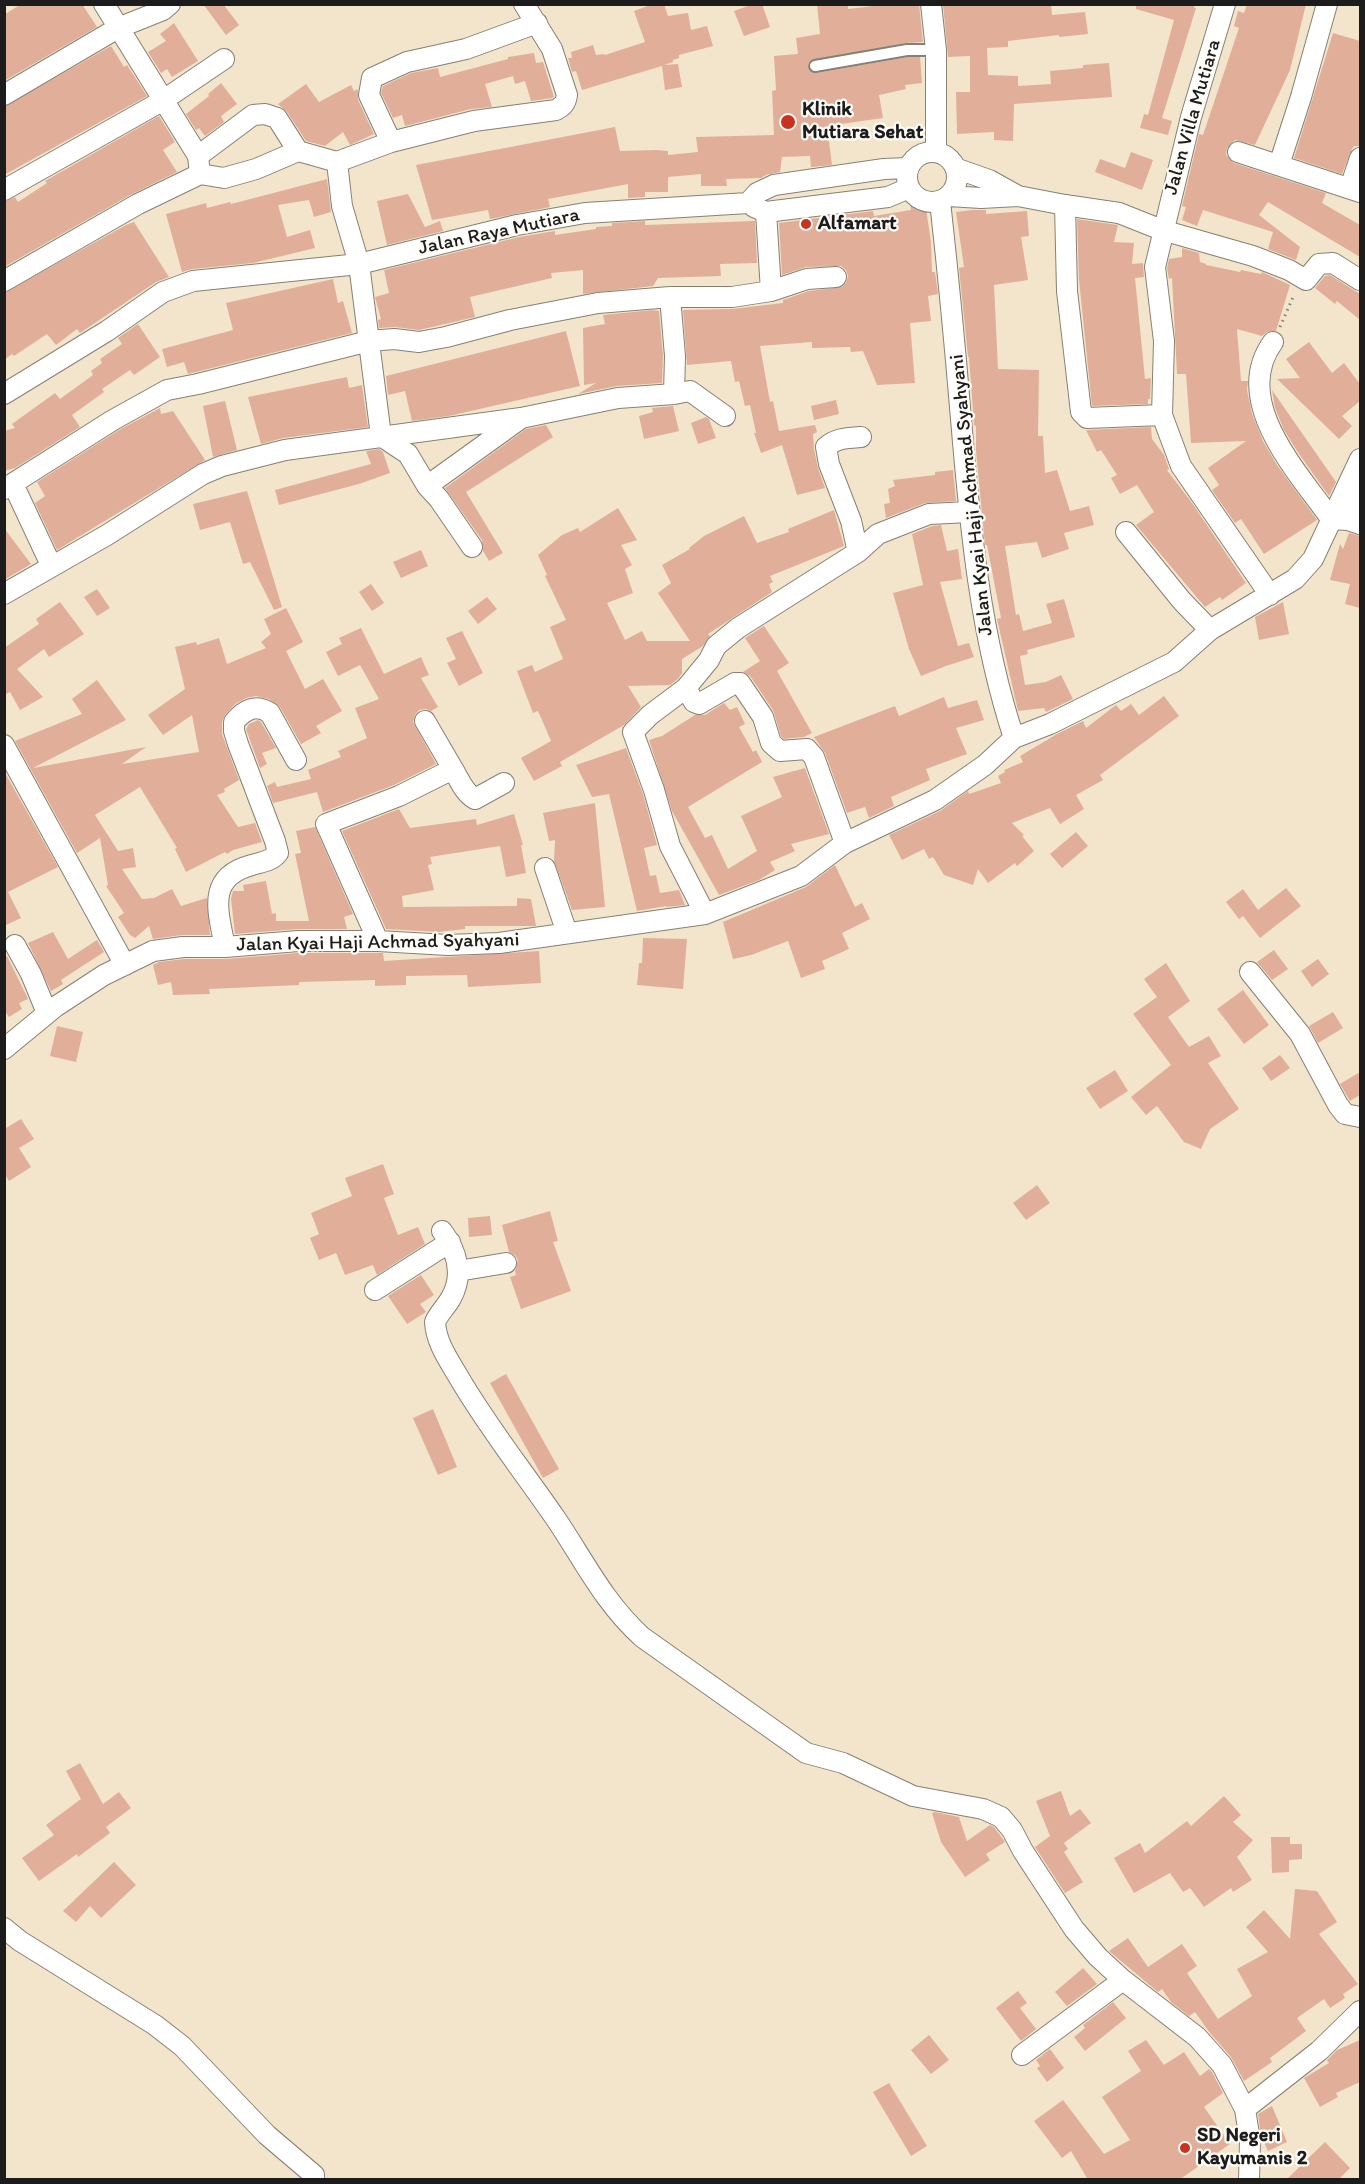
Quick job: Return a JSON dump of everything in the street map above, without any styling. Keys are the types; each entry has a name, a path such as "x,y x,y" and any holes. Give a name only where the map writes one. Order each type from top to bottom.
{"street":[{"path":"104,4 199,165 224,178 256,169 298,151 337,162 391,142 474,121 556,110 563,107 567,102 567,94 552,49 524,4"},
{"path":"4,95 118,28 163,10 170,4"},
{"path":"931,4 936,50 936,152"},
{"name":"Jalan Villa Mutiara","path":"1162,415 1164,341 1155,267 1162,230 1191,117 1225,4"},
{"path":"1279,165 1301,97 1326,4"},
{"path":"391,142 369,95 372,78 407,62 466,49 537,23"},
{"path":"4,190 162,101 224,59"},
{"path":"4,281 138,204 199,165 253,116 265,114 276,118 298,151"},
{"path":"944,198 956,183 955,168 950,161 936,152 919,155 908,168 907,175 909,188 919,198 926,201 944,198 1018,196 1065,206 1119,213 1162,230 1252,256 1289,270 1306,280 1319,264 1333,263 1360,280"},
{"path":"1238,153 1355,190 1360,158"},
{"path":"337,162 342,206 359,264 381,436 408,454 427,486 440,499 472,547"},
{"path":"908,168 884,169 774,185 757,193 748,203 766,212 888,197 909,188"},
{"path":"955,168 989,180 1018,196"},
{"name":"Jalan Kyai Haji Achmad Syahyani","path":"4,1049 47,1013 104,975 153,951 183,947 225,947 298,941 378,941 448,945 489,943 705,914 801,876 845,843 935,800 986,765 1014,738 986,638 969,512 944,198"},
{"name":"Jalan Raya Mutiara","path":"4,394 106,331 163,291 193,281 359,264 517,225 585,213 748,203"},
{"path":"1065,206 1067,291 1081,412 1087,418 1162,415 1181,466 1270,595"},
{"path":"766,212 771,291"},
{"path":"51,566 9,487 113,420 167,390 369,340 394,339 419,342 510,320 598,303 670,297 732,297 771,291 807,279 836,277"},
{"path":"670,297 675,356 674,394"},
{"path":"1273,342 1265,352 1259,377 1262,411 1271,433 1346,521"},
{"path":"4,594 107,535 203,474 222,466 285,450 522,418 618,398 690,391 725,416"},
{"path":"427,486 522,418"},
{"path":"858,552 851,521 829,464 826,447 832,441 861,437"},
{"path":"1346,521 1360,459"},
{"path":"1014,738 1050,723 1174,662 1210,630 1295,579 1346,521 1360,491"},
{"path":"705,914 670,846 648,772 633,732 650,715 686,688 709,660 716,646 738,628 858,552 878,534 929,514 969,512"},
{"path":"1126,532 1182,601 1210,630"},
{"path":"686,688 694,702 699,704 735,682 740,683 763,717 771,743 780,751 807,749 814,757 845,843"},
{"path":"225,947 217,905 221,885 235,872 246,866 270,860 278,853 276,841 237,744 234,722 247,711 256,707 263,708 270,713 296,760"},
{"path":"425,721 471,797 475,799 504,783"},
{"path":"4,745 125,965"},
{"path":"378,941 326,824 399,796 453,769"},
{"path":"545,868 567,933"},
{"path":"15,945 31,974 47,1013"},
{"path":"1250,972 1300,1034 1338,1105 1345,1114 1360,1117"},
{"path":"375,1290 446,1236 456,1253 458,1271 455,1290 435,1322 440,1343 495,1435 556,1520 598,1587 620,1617 642,1637 806,1753 843,1763 913,1796 983,1809 1001,1817 1012,1830 1023,1851 1074,1929 1098,1957 1123,1980 1197,2037 1222,2065 1245,2109 1250,2141 1249,2180"},
{"path":"458,1271 506,1263"},
{"path":"4,1928 77,1978 155,2025 182,2046 267,2135 314,2175 314,2180"},
{"path":"1022,2055 1123,1980"},
{"path":"1245,2109 1320,2051 1360,2011"}],"lane":[{"path":"815,66 907,50 936,50"}],"path":[{"path":"1273,342 1296,289 1306,280"}],"building":[{"path":"21,4 82,4 97,27 4,81 4,15"},
{"path":"203,4 223,4 239,25 226,35"},
{"path":"653,4 664,4 668,16 688,13 691,30 707,26 713,46 679,55 679,58 673,62 664,65 678,64 682,87 665,90 662,66 582,90 576,71 572,72 568,58 572,58 571,52 593,45 596,55 605,55 645,42 634,11"},
{"path":"753,4 762,4 770,27 744,36 734,11"},
{"path":"817,4 848,4 848,9 890,4 919,4 923,42 906,43 810,61 809,70 816,73 908,57 920,57 922,83 905,85 906,89 879,95 883,118 827,126 832,165 811,167 810,156 782,157 780,172 761,178 726,179 727,186 701,186 701,174 668,177 668,192 645,192 645,197 628,198 628,184 548,199 550,207 490,219 488,210 432,220 416,165 615,127 620,151 668,151 668,155 698,152 696,137 774,135 772,91 776,90 774,56 798,54 796,38 820,34"},
{"path":"943,4 1051,4 1052,15 1085,12 1088,34 1008,41 1008,47 987,48 988,75 1018,76 1018,86 1051,84 1050,71 1109,63 1112,97 1014,104 1013,141 994,140 994,132 957,134 956,92 970,92 970,56 948,57"},
{"path":"1136,4 1195,4 1194,8 1196,8 1162,118 1172,121 1168,135 1140,128 1144,114 1148,115 1174,20 1136,9"},
{"path":"1247,4 1306,4 1290,70 1255,145 1235,140 1227,148 1226,155 1234,163 1326,193 1322,203 1360,225 1360,257 1268,202 1259,215 1300,247 1296,260 1268,249 1273,232 1203,210 1197,226 1182,220 1186,207 1182,206 1199,134 1203,135 1239,28 1234,26 1238,11 1244,13"},
{"path":"174,23 198,61 172,77 167,69 161,73 148,52 166,41 160,34"},
{"path":"1333,33 1360,41 1360,146 1354,146 1352,149 1342,174 1294,158"},
{"path":"111,46 124,67 127,65 147,96 4,175 4,107"},
{"path":"534,53 536,63 543,62 554,97 552,98 531,101 525,81 515,84 513,76 485,84 492,107 471,109 405,126 402,115 393,118 381,93 383,86 411,73 438,68 440,77 508,59 508,57"},
{"path":"221,83 237,104 221,116 224,122 205,136 199,128 196,130 186,114"},
{"path":"306,84 319,102 351,85 354,91 358,89 358,100 374,134 350,145 343,132 325,146 306,141 287,112 278,104"},
{"path":"159,116 175,142 163,150 177,172 132,194 4,267 4,202 15,197 18,202 47,183 45,181"},
{"path":"1131,152 1153,160 1142,190 1095,172 1100,159 1125,168"},
{"path":"327,179 331,212 314,217 309,200 278,205 287,237 310,230 315,248 253,263 182,272 166,214 206,203 207,208 230,202 231,204"},
{"path":"408,194 425,227 440,221 443,231 387,245 377,201"},
{"path":"925,201 931,243 932,272 935,272 938,294 928,296 931,321 910,323 915,383 877,385 863,351 851,352 850,347 812,348 812,342 760,346 770,402 773,401 779,431 815,425 817,432 813,434 814,449 825,488 797,495 782,445 761,453 754,433 756,433 750,405 745,406 739,381 735,382 731,361 687,365 683,310 732,309 783,303 783,300 809,291 842,287 848,276 846,270 841,266 806,267 782,275 779,223 873,211 874,216 911,210 910,203"},
{"path":"986,210 986,214 1027,211 1029,236 1021,237 1028,280 994,285 998,369 1039,370 1038,436 1043,436 1045,473 1057,470 1070,511 1089,506 1094,525 1064,533 1069,549 1042,558 1037,542 1005,546 1016,615 1019,614 1023,631 1052,623 1046,604 1064,599 1075,637 1027,650 1028,654 1020,656 1025,685 1046,682 1061,675 1073,699 1046,712 1044,708 1018,711 997,619 1001,618 987,545 985,545 976,451 976,426 974,425 959,268 964,267 956,212"},
{"path":"1077,219 1118,225 1114,242 1134,243 1132,264 1143,263 1144,277 1135,278 1145,379 1151,378 1148,404 1092,406 1079,280"},
{"path":"645,221 645,225 755,221 757,263 720,264 721,276 658,278 653,286 583,294 583,270 551,273 552,278 470,297 475,317 419,330 379,328 378,320 381,319 375,297 389,293 384,270 519,237 555,231 555,235 612,226 612,223"},
{"path":"134,222 169,277 156,282 80,333 77,329 56,345 47,334 4,360 4,293"},
{"path":"1182,248 1199,253 1200,262 1206,265 1240,272 1241,270 1261,274 1262,272 1290,285 1276,331 1267,332 1262,336 1237,329 1241,381 1248,381 1247,390 1252,414 1263,441 1277,465 1317,520 1264,554 1241,519 1235,523 1212,490 1219,485 1208,468 1246,441 1191,443 1186,374 1177,374 1172,278 1169,279 1167,268 1169,259 1182,257"},
{"path":"1330,275 1360,294 1360,320 1337,301 1335,304 1315,288 1325,276"},
{"path":"333,279 338,303 343,301 352,333 188,374 184,362 167,367 162,349 233,330 226,303"},
{"path":"659,311 663,356 662,383 617,386 578,394 596,383 584,385 583,328 605,324 603,315"},
{"path":"138,324 160,357 134,375 130,370 102,389 104,392 72,415 80,427 15,468 4,471 4,431 15,428 12,424 55,393 60,399 93,375 91,371 102,363 100,359 122,344 118,338"},
{"path":"566,331 580,386 449,416 412,421 405,391 388,395 386,376"},
{"path":"1309,342 1332,373 1344,363 1360,384 1360,401 1342,416 1352,426 1339,439 1277,379 1300,378 1286,359"},
{"path":"347,377 349,388 362,385 368,427 283,438 261,444 248,397"},
{"path":"1272,390 1336,482 1329,496 1284,430 1275,408"},
{"path":"836,400 839,414 814,420 811,406"},
{"path":"225,401 237,450 213,457 203,406"},
{"path":"673,406 679,431 644,439 639,416 653,412 652,408"},
{"path":"160,408 161,414 173,411 205,460 57,550 35,503 45,496 37,482 119,430"},
{"path":"706,417 709,419 716,438 698,444 691,423"},
{"path":"546,425 553,437 466,492 503,553 489,561 483,551 482,540 445,488 526,429"},
{"path":"1151,427 1152,439 1164,455 1169,469 1167,470 1246,583 1222,600 1220,597 1205,607 1136,525 1154,512 1137,485 1120,494 1111,478 1117,475 1101,450 1097,452 1086,430"},
{"path":"379,449 383,452 390,473 359,484 279,505 275,490 371,464 366,451"},
{"path":"953,470 956,501 925,503 886,518 884,504 890,503 888,489 895,486 893,480 935,475 935,472"},
{"path":"247,491 282,607 274,610 250,562 243,564 230,522 200,530 193,504"},
{"path":"618,508 637,540 621,545 632,565 625,569 633,593 607,603 625,640 642,631 647,641 690,641 658,593 671,583 662,565 690,549 704,536 744,516 757,543 789,532 788,529 834,510 844,546 770,576 773,582 769,584 772,592 708,634 710,636 703,646 682,659 682,673 678,679 670,685 628,686 641,707 624,725 560,762 562,766 534,781 521,758 551,741 538,711 533,713 517,671 532,665 535,672 563,659 550,627 566,620 545,576 547,575 538,555 562,535 578,528 580,532"},
{"path":"941,525 947,551 958,549 962,579 940,582 958,646 969,643 974,657 921,676 909,649 893,593 923,585 912,534"},
{"path":"4,528 31,564 4,580"},
{"path":"1349,533 1360,536 1360,608 1345,604 1350,584 1330,580 1340,544 1343,549"},
{"path":"421,550 428,566 401,578 393,562"},
{"path":"371,584 384,603 372,611 359,592"},
{"path":"97,589 110,608 97,616 84,597"},
{"path":"487,597 497,609 478,624 468,611"},
{"path":"60,602 84,634 49,657 44,649 17,669 43,697 20,710 10,692 4,695 4,648 39,624 36,619"},
{"path":"1283,602 1289,634 1259,640 1255,617"},
{"path":"286,608 303,642 286,651 305,689 323,679 342,711 316,726 321,733 301,744 280,707 269,699 256,696 246,698 235,704 225,715 222,722 222,734 239,780 224,789 225,792 217,795 238,827 255,823 262,842 233,850 227,854 225,852 186,872 175,849 177,848 140,787 95,815 118,851 133,848 136,867 122,869 142,899 154,898 172,889 181,906 207,898 210,935 182,935 153,939 149,926 135,938 130,935 118,917 124,913 106,886 108,885 100,838 77,853 15,741 82,714 72,699 97,680 126,720 33,768 146,747 122,764 199,752 192,715 163,735 148,715 185,689 175,647 196,642 197,645 219,638 227,664 266,648 261,642 271,634 264,619"},
{"path":"764,626 789,663 777,671 812,733 804,737 784,739 781,736 773,710 750,676 743,672 760,661 745,638"},
{"path":"361,628 384,674 421,657 429,675 421,678 438,707 431,711 419,710 413,722 436,764 394,785 323,812 317,792 273,803 267,786 275,782 277,787 311,779 308,770 341,757 338,751 367,738 355,708 379,699 360,665 338,676 326,652 342,644 339,638"},
{"path":"462,631 483,673 459,686 447,663 456,659 446,638"},
{"path":"1164,696 1179,716 1100,775 1103,780 1076,795 1084,809 1060,824 1050,808 1012,823 1024,835 1022,836 1034,851 1017,866 1015,863 988,883 978,869 973,885 944,875 933,857 929,859 924,849 902,860 889,835 940,811 968,791 969,794 1001,783 998,776 1005,772 1004,770 1023,762 1020,756 1057,734 1083,721 1086,728 1116,705 1121,711 1131,704 1139,715"},
{"path":"944,697 948,708 977,700 984,720 956,728 967,754 926,769 930,780 891,797 894,806 869,818 865,807 847,813 825,753 814,737 895,706 899,716"},
{"path":"724,703 730,710 737,707 745,724 739,727 753,752 756,750 762,762 688,807 705,838 712,835 728,869 757,851 741,816 782,797 773,777 805,768 829,834 791,844 795,851 770,862 775,870 759,880 719,895 672,811 649,740 662,736 695,715 705,715"},
{"path":"258,720 276,748 262,753 267,764 260,768 246,729 249,724"},
{"path":"626,748 643,794 657,845 644,848 650,876 656,875 660,893 679,890 685,905 637,911 609,794 592,797 576,765"},
{"path":"4,771 58,867 8,892 21,918 4,926"},
{"path":"595,803 605,907 572,910 554,861 555,840 549,841 543,813"},
{"path":"399,809 410,828 476,819 477,825 514,814 523,845 521,845 526,873 506,877 500,846 430,857 432,864 428,865 434,890 402,896 403,907 517,906 517,898 531,899 536,926 465,926 465,929 439,932 386,929 342,831"},
{"path":"315,827 353,914 344,917 347,929 298,929 235,934 231,899 233,891 244,891 243,885 266,881 272,914 276,913 276,921 309,921 295,854 301,853 296,831"},
{"path":"1076,832 1088,846 1062,868 1050,854"},
{"path":"835,865 855,907 862,903 870,919 842,933 849,949 822,961 825,969 801,978 788,941 733,959 723,922 806,887"},
{"path":"1286,888 1301,906 1260,938 1243,916 1239,919 1226,902 1243,889 1258,910"},
{"path":"53,932 68,959 97,940 104,952 61,980 63,984 51,991 28,943"},
{"path":"643,938 687,939 683,989 637,985 639,963 642,963"},
{"path":"1274,950 1288,969 1272,980 1257,962"},
{"path":"539,951 541,983 468,987 467,975 406,976 406,985 375,986 375,980 299,982 299,985 209,989 210,994 173,995 171,982 158,985 153,965 159,962 184,959 226,959 298,953 383,953 384,961"},
{"path":"7,956 28,999 19,1003 22,1009 9,1017 4,1010 4,958"},
{"path":"1318,959 1329,974 1312,987 1301,971"},
{"path":"1166,963 1190,1001 1168,1017 1189,1047 1209,1036 1221,1056 1208,1063 1239,1109 1210,1129 1201,1149 1184,1142 1157,1106 1146,1115 1131,1097 1171,1065 1133,1014 1157,997 1144,979"},
{"path":"1243,990 1269,1025 1244,1044 1217,1009"},
{"path":"1333,1012 1343,1028 1318,1043 1309,1026"},
{"path":"57,1026 83,1032 76,1062 50,1056"},
{"path":"1280,1055 1290,1068 1271,1081 1262,1068"},
{"path":"1115,1070 1128,1091 1100,1109 1086,1088"},
{"path":"1360,1072 1360,1095 1350,1101 1340,1084"},
{"path":"21,1119 34,1139 19,1148 31,1167 9,1181 4,1173 4,1125 6,1128"},
{"path":"383,1164 394,1194 384,1198 398,1235 418,1227 425,1244 377,1275 373,1265 345,1275 336,1253 319,1260 310,1238 319,1234 311,1213 352,1196 345,1178"},
{"path":"1037,1185 1050,1203 1026,1220 1013,1203"},
{"path":"550,1211 558,1241 553,1242 571,1291 521,1309 510,1277 516,1275 518,1260 509,1252 502,1225"},
{"path":"490,1216 492,1235 469,1237 468,1218"},
{"path":"421,1275 434,1295 420,1304 426,1312 407,1324 388,1296"},
{"path":"506,1374 559,1469 543,1478 490,1383"},
{"path":"433,1409 457,1467 438,1475 413,1418"},
{"path":"80,1763 103,1804 119,1792 131,1808 106,1827 110,1833 78,1857 77,1854 39,1881 22,1858 54,1835 46,1825 81,1799 66,1771"},
{"path":"1061,1791 1070,1816 1080,1809 1091,1823 1064,1843 1068,1849 1064,1852 1083,1882 1065,1893 1035,1847 1050,1836 1036,1801"},
{"path":"1224,1796 1241,1815 1233,1822 1253,1840 1237,1857 1252,1880 1233,1892 1231,1888 1204,1907 1190,1888 1183,1892 1170,1873 1134,1893 1114,1858 1140,1843 1145,1853 1187,1821 1191,1826"},
{"path":"932,1813 959,1817 967,1841 990,1825 1005,1842 986,1854 990,1860 965,1877 941,1842"},
{"path":"1271,1837 1290,1837 1290,1844 1302,1844 1302,1859 1289,1860 1289,1872 1272,1873"},
{"path":"114,1862 136,1885 101,1918 90,1906 76,1922 63,1911"},
{"path":"1295,1889 1317,1891 1337,1922 1319,1934 1358,1984 1343,1994 1345,1998 1330,2008 1324,1999 1297,2018 1306,2031 1270,2058 1272,2062 1244,2081 1231,2057 1195,2012 1189,2016 1171,2002 1162,1989 1158,1992 1109,1951 1128,1938 1148,1967 1182,1944 1197,1966 1187,1973 1218,2019 1252,1996 1237,1969 1268,1952 1246,1927 1264,1910 1290,1939"},
{"path":"1083,1968 1097,1984 1067,2006 1055,1992"},
{"path":"1018,1991 1027,2003 1020,2008 1036,2029 1021,2041 996,2008"},
{"path":"1113,2002 1126,2018 1085,2051 1074,2037 1085,2028 1083,2025"},
{"path":"929,2035 949,2060 931,2074 911,2050"},
{"path":"1146,2040 1164,2065 1184,2052 1200,2076 1209,2069 1212,2072 1223,2093 1204,2107 1230,2144 1179,2180 1088,2180 1071,2151 1062,2158 1034,2121 1063,2100 1104,2154 1130,2140 1102,2097 1141,2071 1128,2051"},
{"path":"1360,2040 1360,2082 1336,2093 1338,2097 1320,2107 1304,2078 1329,2063 1327,2060 1337,2050"},
{"path":"1050,2049 1064,2068 1047,2082 1037,2068 1040,2066 1036,2060"},
{"path":"889,2083 927,2146 911,2156 873,2092"},
{"path":"1272,2106 1287,2142 1268,2151 1261,2136 1258,2114"},
{"path":"1325,2142 1350,2168 1338,2180 1286,2180"}],"place":[{"name":"Klinik Mutiara Sehat","path":"788,122"},
{"name":"Alfamart","path":"806,224"},
{"name":"SD Negeri Kayumanis 2","path":"1185,2148"}]}
